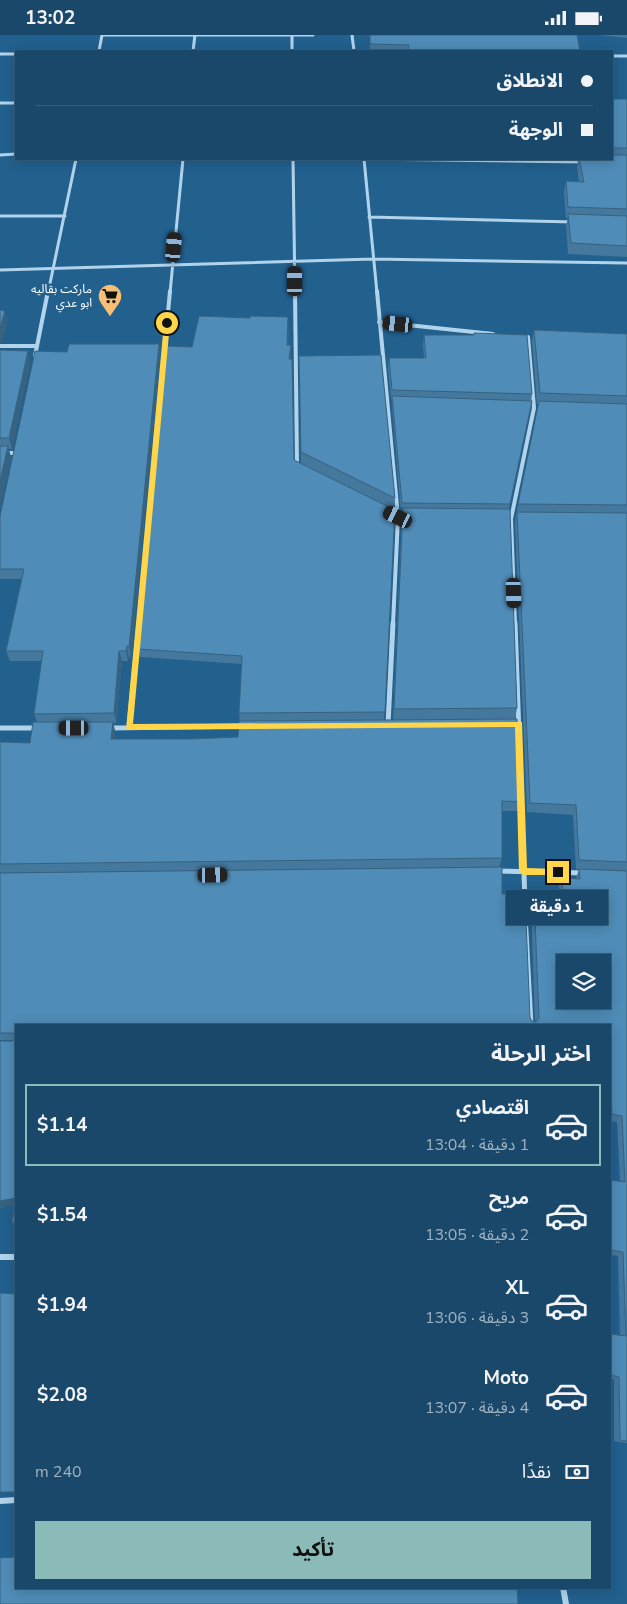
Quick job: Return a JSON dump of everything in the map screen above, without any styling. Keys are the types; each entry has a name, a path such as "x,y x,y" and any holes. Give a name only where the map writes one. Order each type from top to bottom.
{"street":[{"path":"99,50 102,35 313,35"},
{"path":"292,35 292,50"},
{"path":"352,35 354,50"},
{"path":"193,50 194,36"},
{"path":"0,54 15,54"},
{"path":"613,56 627,56"},
{"path":"0,103 15,103"},
{"path":"0,155 15,155"},
{"path":"33,365 76,160"},
{"path":"129,727 183,160"},
{"path":"293,160 296,467 305,471"},
{"path":"364,160 398,517 388,725"},
{"path":"439,160 588,162"},
{"path":"0,216 64,215"},
{"path":"369,217 578,222"},
{"path":"0,270 294,263 373,259 627,263"},
{"path":"379,322 500,334"},
{"path":"519,336 538,337"},
{"path":"528,337 534,408 512,519 523,871 531,1024"},
{"path":"0,346 37,345"},
{"path":"387,403 396,404"},
{"path":"524,407 543,408"},
{"path":"13,462 17,443"},
{"path":"0,453 15,453"},
{"path":"381,509 398,517 417,517"},
{"path":"502,519 521,519"},
{"path":"510,724 519,724"},
{"path":"378,725 398,725"},
{"path":"99,728 248,727"},
{"path":"0,728 50,728"},
{"path":"484,872 589,873"},
{"path":"0,1257 15,1257"},
{"path":"0,1501 15,1500"},
{"path":"563,1589 566,1604"}],"building":[{"path":"370,35 577,35 580,50 408,50 409,45 370,44"},
{"path":"613,99 627,99 627,148 613,148"},
{"path":"613,155 627,155 627,209 568,207 566,181 584,182 579,160 613,160"},
{"path":"568,214 627,216 627,246 571,243"},
{"path":"0,310 5,311 0,328"},
{"path":"199,316 288,317 287,345 291,345 289,359 292,359 294,460 395,510 385,712 239,713 242,656 138,649 167,346 192,347"},
{"path":"534,330 627,334 627,396 540,393"},
{"path":"474,333 527,335 532,394 392,390 389,358 426,358 424,335 474,335"},
{"path":"69,344 159,344 129,647 127,646 126,651 119,651 114,713 34,714 43,651 6,651 24,569 0,569 0,516 35,351 67,352"},
{"path":"0,350 28,351 9,438 0,438"},
{"path":"381,355 395,498 301,452 299,356"},
{"path":"392,396 532,401 510,504 402,503"},
{"path":"539,401 627,404 627,505 518,504"},
{"path":"0,446 8,446 0,481"},
{"path":"403,508 510,509 517,708 394,709"},
{"path":"517,512 627,513 627,862 579,860 576,805 530,803"},
{"path":"517,719 521,802 502,801 502,858 0,864 0,742 30,743 33,722 113,722 111,739 191,739 238,737 239,721"},
{"path":"502,867 502,894 525,895 530,1018 536,1022 539,1018 534,895 563,895 562,878 580,879 579,869 627,871 627,1441 620,1440 619,1377 611,1375 611,1334 626,1336 623,1252 611,1250 611,1180 625,1182 622,1116 612,1114 611,1024 15,1024 15,1037 13,1033 0,1033 0,873"},
{"path":"15,1040 15,1198 0,1201 0,1041"},
{"path":"15,1204 15,1222 12,1222"},
{"path":"0,1293 15,1294 15,1492 0,1492"},
{"path":"15,1557 15,1589 517,1589 518,1604 0,1604 0,1558"}],"place":[{"name":"ماركت بقاليه ابو عدي","path":"110,317"}],"route":[{"path":"167,323 129,727 519,724 523,871 558,872"}]}
